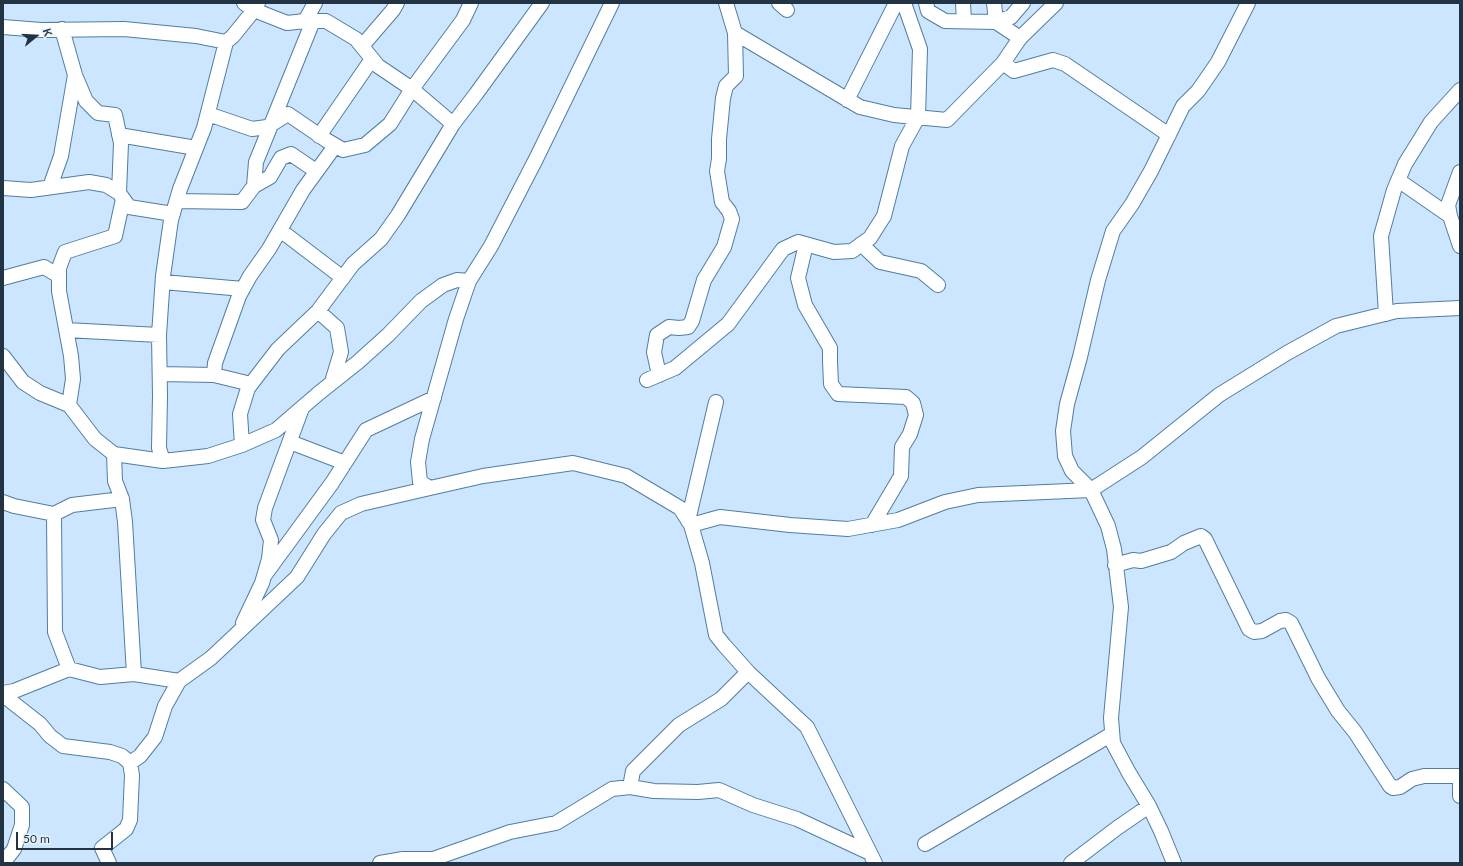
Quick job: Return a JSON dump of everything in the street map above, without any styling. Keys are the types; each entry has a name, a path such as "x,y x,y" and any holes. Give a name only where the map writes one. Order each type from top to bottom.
{"street":[{"path":"254,186 256,162 309,21 314,3"},
{"path":"362,46 393,10 397,3"},
{"path":"208,114 252,129 267,127 288,114 319,136 343,150 365,145 390,124 412,89 462,20 471,3"},
{"path":"242,445 240,414 248,388 278,349 318,311 353,264 381,239 398,215 453,124 542,3"},
{"path":"430,488 420,482 418,462 422,439 456,319 469,281 492,246 612,3"},
{"path":"726,3 735,32 736,76 726,86 723,98 717,171 722,202 729,211 732,219 724,247 704,280 692,321 688,327 669,327 657,335 654,352 653,377 675,368 728,324 783,249 798,242 834,252 852,251 870,238 884,216 902,146 918,117 920,49 904,3"},
{"path":"847,100 896,3"},
{"path":"926,3 928,11 945,21 996,22 1010,17 1023,3"},
{"path":"963,3 964,21"},
{"path":"994,3 996,22"},
{"path":"735,32 860,107 894,115 947,120 1003,63 1020,38 1056,3"},
{"path":"1174,863 1162,831 1113,743 1111,718 1120,606 1114,549 1108,526 1091,490 1072,471 1065,456 1063,431 1067,404 1080,357 1098,280 1113,231 1132,204 1151,171 1183,106 1198,91 1218,62 1248,3"},
{"path":"163,460 159,448 159,335 162,282 175,207 204,128 226,42 233,36 252,5 287,23 326,21 356,39 378,66 412,89 453,124"},
{"path":"996,22 1020,38"},
{"path":"3,27 41,30 124,29 196,36 226,42"},
{"path":"62,29 75,75 86,101 98,113 115,115 121,142 121,196 115,236 65,252 59,268 59,292 71,356 73,379 69,405"},
{"path":"319,136 372,58"},
{"path":"1003,63 1014,71 1053,60 1065,64 1169,135"},
{"path":"50,187 61,156 75,75"},
{"path":"1386,314 1381,236 1398,180 1405,164 1431,122 1460,90"},
{"path":"120,135 196,148"},
{"path":"214,375 215,363 238,296 280,230 303,190 335,146"},
{"path":"3,188 31,190 89,182 106,186 121,196 129,207 175,207 242,202 254,186 270,177 281,158 291,154 316,171"},
{"path":"1460,172 1448,205 1450,216 1460,243"},
{"path":"1398,180 1450,216"},
{"path":"280,230 343,278"},
{"path":"806,244 798,278 805,305 830,348 831,384 838,394 906,397 913,403 916,415 910,434 902,447 901,476 872,525"},
{"path":"861,244 880,262 921,271 938,285"},
{"path":"3,278 44,267 59,276"},
{"path":"3,356 23,382 40,393 69,405 95,439 114,454 163,460 208,456 242,445 276,430 332,382 358,362 421,301 443,285 457,280 469,281"},
{"path":"162,282 243,288"},
{"path":"689,523 720,517 790,525 848,529 898,520 945,502 978,495 1091,490 1142,457 1220,395 1287,353 1336,326 1397,311 1460,308"},
{"path":"318,311 338,328 341,352 332,382"},
{"path":"66,330 159,335"},
{"path":"160,374 214,375 251,384"},
{"path":"264,576 332,483 366,430 434,398"},
{"path":"689,523 716,402"},
{"path":"240,631 264,576 269,559 271,540 263,520 264,508 303,407"},
{"path":"290,442 345,463"},
{"path":"114,454 115,481 122,499 128,564 134,674"},
{"path":"130,763 140,756 156,737 165,706 179,681 211,658 297,577 324,534 341,513 360,504 483,476 574,463 626,476 680,508 689,523 702,563 716,635 748,672 806,727 873,858"},
{"path":"3,502 14,506 54,514 72,505 122,499"},
{"path":"54,514 55,632 69,668"},
{"path":"1116,565 1133,560 1141,561 1171,552 1201,536 1205,539 1249,629 1254,632 1262,631 1286,620 1292,623 1318,678 1338,711 1355,732 1390,786 1393,788 1400,787 1412,779 1424,776 1460,776 1460,796"},
{"path":"3,694 14,691 69,668 100,677 134,674 179,681"},
{"path":"630,787 633,771 679,725 721,699 748,672"},
{"path":"3,694 40,724 50,736 63,746 110,752 122,756 130,763 132,775 130,820 126,829 102,848 109,863"},
{"path":"925,844 1112,734"},
{"path":"380,863 403,859 433,859 510,832 556,823 612,789 630,787 654,791 698,792 718,790 754,805 797,819 873,858"},
{"path":"3,789 22,808 22,825 14,849 3,863"},
{"path":"1071,863 1149,806"}]}
